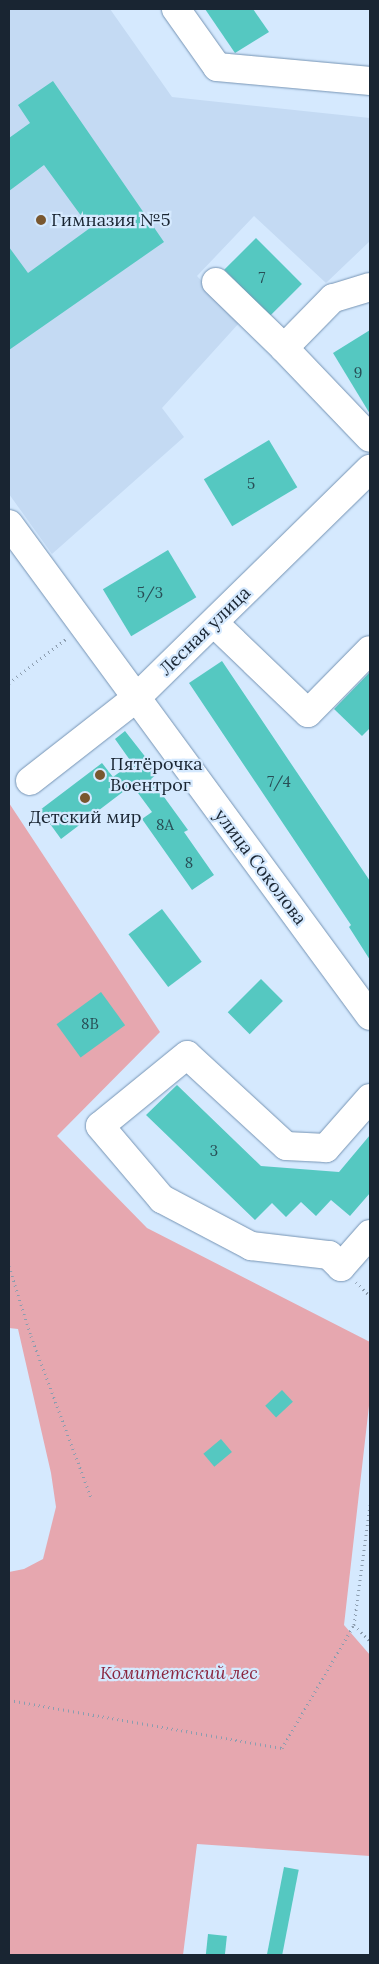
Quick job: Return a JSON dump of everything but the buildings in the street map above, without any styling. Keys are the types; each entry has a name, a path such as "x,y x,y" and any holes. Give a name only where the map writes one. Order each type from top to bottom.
{"street":[{"path":"176,9 217,67 370,81"},
{"path":"216,282 284,348 370,438"},
{"path":"284,348 333,298 370,288"},
{"name":"Лесная улица","path":"30,781 135,699 370,469"},
{"name":"улица Соколова","path":"9,524 135,699 370,1016"},
{"path":"214,623 308,713 370,650"},
{"path":"370,1098 326,1148 286,1146 187,1055 100,1126 162,1199 251,1246 329,1254 341,1267 370,1234"}],"path":[{"path":"9,683 83,626"},
{"path":"9,1266 31,1336 91,1497"},
{"path":"9,1700 282,1748 354,1625 370,1505"},
{"path":"354,1625 370,1641"}],"shaded area":[{"path":"9,9 110,9 172,97 370,118 370,241 326,283 254,216 197,276 240,322 162,408 184,437 52,554 9,494"}],"green space":[{"name":"Комитетский лес","path":"9,803 160,1032 57,1136 147,1228 370,1342 370,1397 344,1625 370,1655 370,1856 197,1844 183,1955 9,1955 9,1572 24,1569 43,1559 56,1507 51,1473 18,1329 9,1328"}],"place":[{"name":"Гимназия №5","path":"41,220"},
{"name":"Пятёрочка Воентрог","path":"100,775"},
{"name":"Детский мир","path":"85,798"}]}
